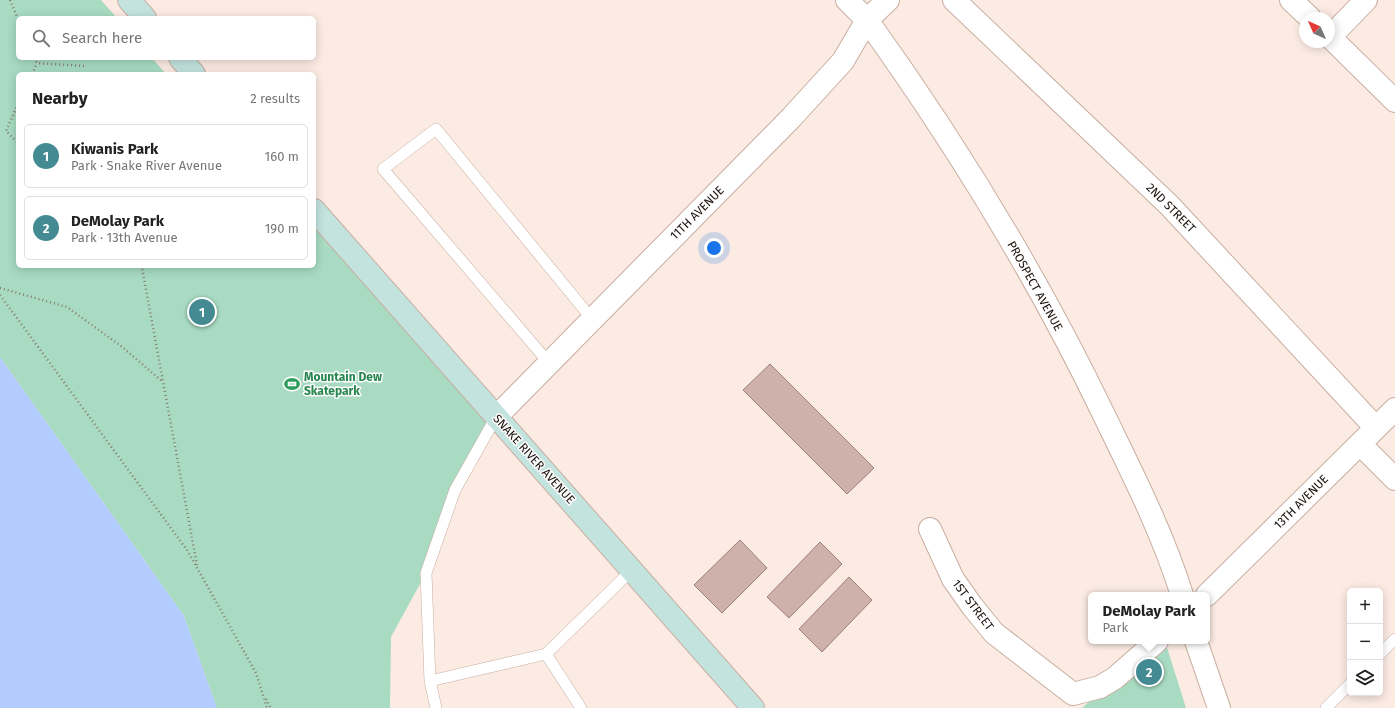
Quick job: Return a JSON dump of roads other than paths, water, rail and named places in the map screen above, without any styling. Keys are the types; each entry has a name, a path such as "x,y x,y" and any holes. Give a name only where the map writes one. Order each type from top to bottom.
{"main road":[{"path":"129,0 143,16"},
{"path":"182,60 192,72"},
{"name":"SNAKE RIVER AVENUE","path":"316,212 751,707"}],"street":[{"name":"PROSPECT AVENUE","path":"847,0 867,20 897,61 985,197 1087,377 1135,477 1170,555 1181,592"},
{"name":"11TH AVENUE","path":"496,417 801,106 843,60 867,20 888,0"},
{"name":"2ND STREET","path":"954,0 1170,206 1376,428"},
{"path":"1291,0 1304,12"},
{"path":"1335,30 1366,0"},
{"path":"1335,42 1395,101"},
{"name":"13TH AVENUE","path":"1210,593 1395,409"},
{"path":"1360,444 1395,479"},
{"name":"1ST STREET","path":"930,529 953,579 994,633 1073,694 1100,687 1115,678 1154,644"},
{"path":"1197,644 1219,708"}],"lane":[{"path":"549,363 383,169 436,129 592,319"},
{"path":"436,708 430,681 426,573 455,490 496,417"},
{"path":"430,681 546,654 632,570"},
{"path":"1383,651 1395,639"},
{"path":"546,654 581,708"},
{"path":"1326,708 1347,687"}],"water":[{"path":"0,357 184,616 217,708 0,708"}],"place":[{"name":"Kiwanis Park","path":"202,312"},
{"name":"Mountain Dew Skatepark","path":"292,384"},
{"name":"DeMolay Park","path":"1149,672"}]}
